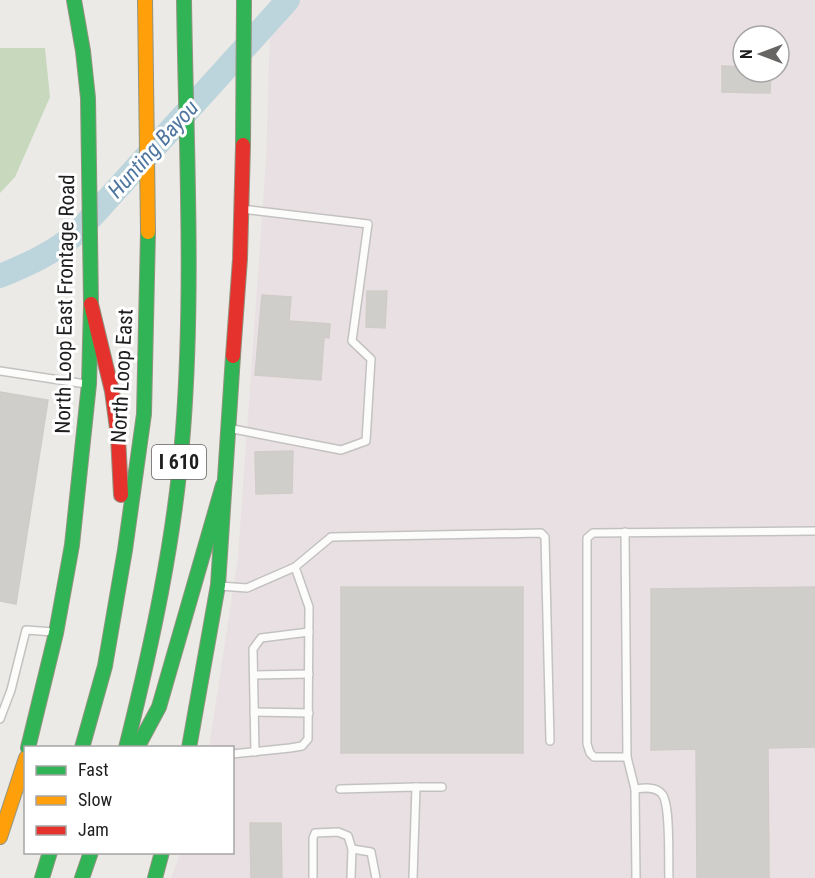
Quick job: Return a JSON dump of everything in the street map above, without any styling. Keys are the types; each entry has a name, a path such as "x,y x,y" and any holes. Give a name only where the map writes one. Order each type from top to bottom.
{"main road":[{"name":"North Loop East Frontage Road","path":"28,746 56,633 72,546 89,384 91,304 88,98 74,0"},
{"name":"North Loop East","path":"82,746 105,666 125,550 144,414 148,213 145,0"},
{"name":"I 610","path":"126,746 144,680 159,609 179,466 186,387 188,296 184,0"},
{"path":"189,746 218,585 223,485 240,270 245,90 244,0"},
{"path":"91,304 112,391 118,436 125,550"},
{"path":"138,746 159,707 223,485"},
{"path":"0,837 24,764"},
{"path":"42,878 49,854"},
{"path":"82,878 91,854"},
{"path":"155,878 161,854"}],"lane":[{"path":"228,428 341,450 366,441 371,359 352,341 368,224 242,209"},
{"path":"0,371 89,384"},
{"path":"627,757 594,757 587,744 587,538 592,533 815,531"},
{"path":"626,532 627,757 635,789 636,878"},
{"path":"218,585 247,588 295,567 331,537 541,533 545,537 550,741"},
{"path":"234,754 302,746 308,739 309,607 295,567"},
{"path":"0,719 26,630 56,633"},
{"path":"255,752 253,649 261,638 309,632"},
{"path":"254,675 309,674"},
{"path":"254,712 309,712"},
{"path":"413,878 416,787"},
{"path":"340,789 442,787"},
{"path":"635,789 647,788 663,795 667,809 669,878"},
{"path":"313,878 315,833 338,832 348,836 352,849 351,878"},
{"path":"352,849 371,852 376,878"}],"shaded area":[{"path":"271,0 815,0 815,878 171,878 180,854 234,854 234,746 209,746 238,557 266,160"}],"green space":[{"path":"0,48 45,48 50,97 15,177 0,193"}],"building":[{"path":"722,66 731,66 731,84 770,84 770,93 722,92"},
{"path":"367,291 387,291 385,328 366,327"},
{"path":"262,295 291,297 289,321 330,324 329,338 324,337 321,380 255,375"},
{"path":"0,392 48,400 16,604 0,601"},
{"path":"293,451 292,493 256,494 255,452"},
{"path":"341,587 523,587 523,753 341,753"},
{"path":"815,587 815,747 768,748 769,878 697,878 696,749 651,750 651,589"},
{"path":"250,823 281,823 282,878 251,878"}],"waterway":[{"name":"Hunting Bayou","path":"0,276 41,257 78,232 288,0"}],"traffic: fast":[{"path":"28,746 56,633 72,545 89,384 91,304 88,98 74,0"},
{"path":"126,746 161,591 174,511 183,431 189,270 184,0"},
{"path":"243,145 244,0"},
{"path":"83,746 105,666 125,550 144,414 148,232"},
{"path":"189,746 218,585 233,356"},
{"path":"138,746 159,707 223,485"},
{"path":"42,878 49,854"},
{"path":"82,878 90,854"},
{"path":"155,878 161,854"}],"traffic: slow":[{"path":"145,0 148,232"},
{"path":"0,837 24,764"}],"traffic: jam":[{"path":"233,356 240,259 243,145"},
{"path":"91,304 112,391 118,436 121,495"}]}
